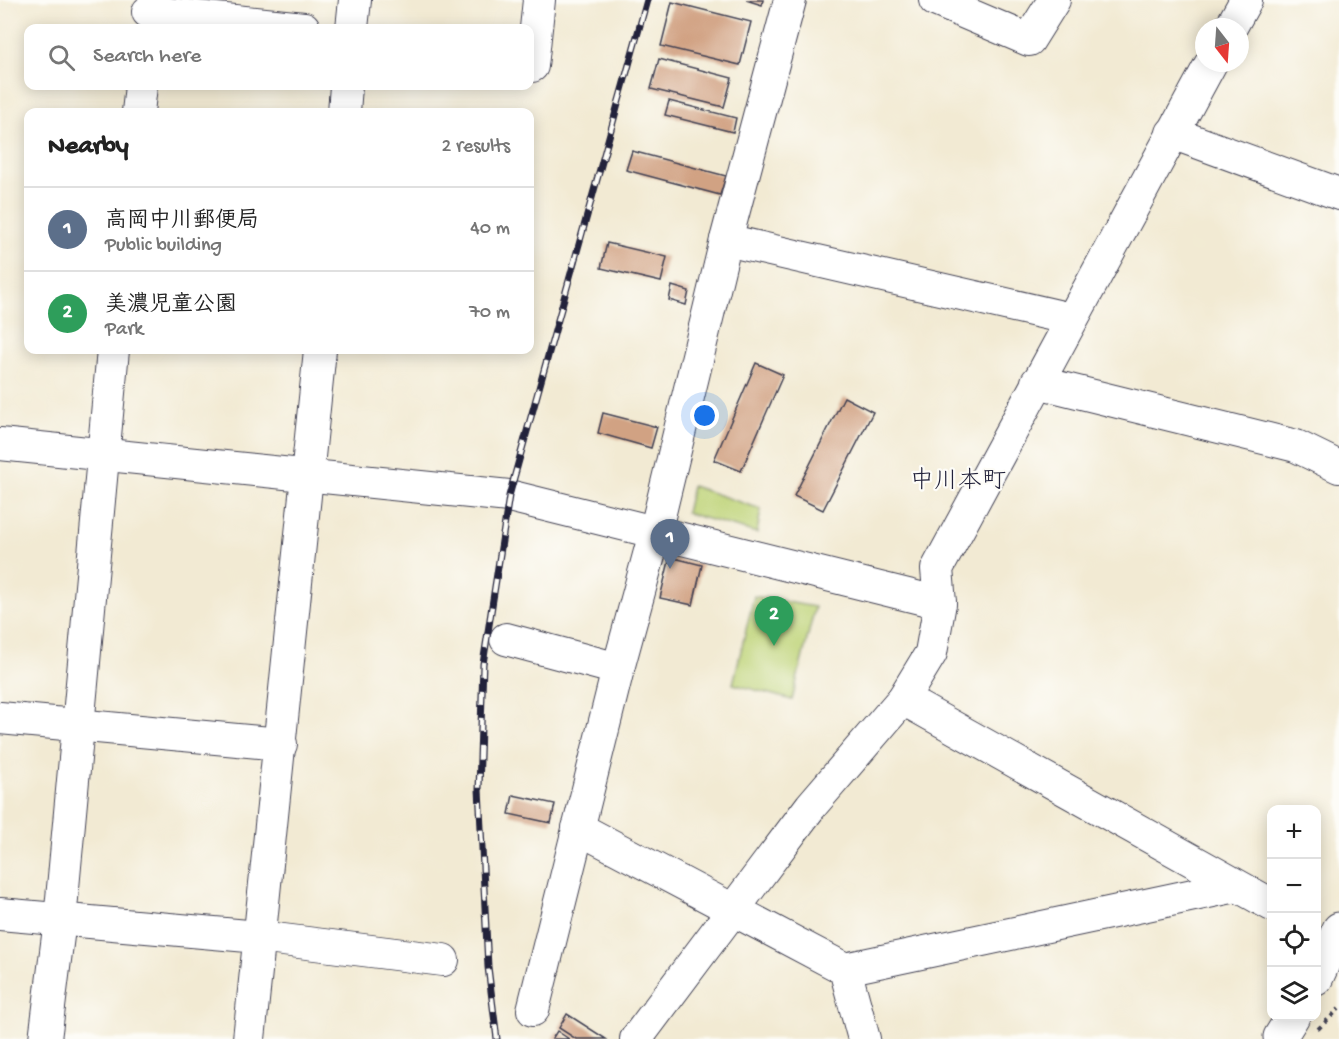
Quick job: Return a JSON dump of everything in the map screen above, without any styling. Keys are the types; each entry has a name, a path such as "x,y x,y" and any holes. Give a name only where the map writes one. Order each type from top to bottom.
{"main road":[{"path":"1320,967 1330,933"}],"street":[{"path":"352,24 355,0"},
{"path":"534,47 539,0"},
{"path":"533,1010 618,669 655,533 726,240 790,0"},
{"path":"935,0 1029,40 1054,0"},
{"path":"1236,18 1246,0"},
{"path":"148,13 262,24"},
{"path":"636,1039 811,806 903,699 931,653 940,603 938,569 1205,72"},
{"path":"138,108 141,90"},
{"path":"344,108 346,90"},
{"path":"1172,133 1339,194"},
{"path":"726,240 1071,319"},
{"path":"45,1039 60,920 112,354"},
{"path":"249,1039 320,354"},
{"path":"1037,382 1296,446 1339,467"},
{"path":"0,444 509,495 940,603"},
{"path":"506,639 618,669"},
{"path":"903,699 1267,902"},
{"path":"0,718 281,744"},
{"path":"578,828 845,969 1236,886"},
{"path":"0,914 259,937 443,960"},
{"path":"845,969 864,1039"}],"path":[{"path":"1286,1034 1339,1009"}],"green space":[{"path":"692,486 761,509 757,533 686,513"},
{"path":"754,596 815,607 792,700 733,684"}],"building":[{"path":"746,0 763,0 762,5"},
{"path":"672,2 751,22 740,65 661,46"},
{"path":"659,59 732,78 724,107 651,89"},
{"path":"669,101 736,118 733,132 665,115"},
{"path":"632,151 726,176 720,195 626,170"},
{"path":"607,243 667,257 661,282 601,268"},
{"path":"672,286 689,291 686,305 669,300"},
{"path":"756,363 783,375 741,471 714,460"},
{"path":"844,397 873,412 823,510 794,496"},
{"path":"603,413 657,427 651,448 598,433"},
{"path":"670,557 702,565 693,605 660,598"},
{"path":"513,795 555,804 551,823 509,814"},
{"path":"567,1014 606,1039 576,1039 559,1028"},
{"path":"557,1031 569,1039 552,1039"}],"railway":[{"path":"497,1039 488,967 479,789 483,664 509,496 647,0"}],"place":[{"name":"高岡中川郵便局","path":"670,569"},
{"name":"美濃児童公園","path":"774,646"}],"district":[{"name":"中川本町","path":"958,479"}]}
